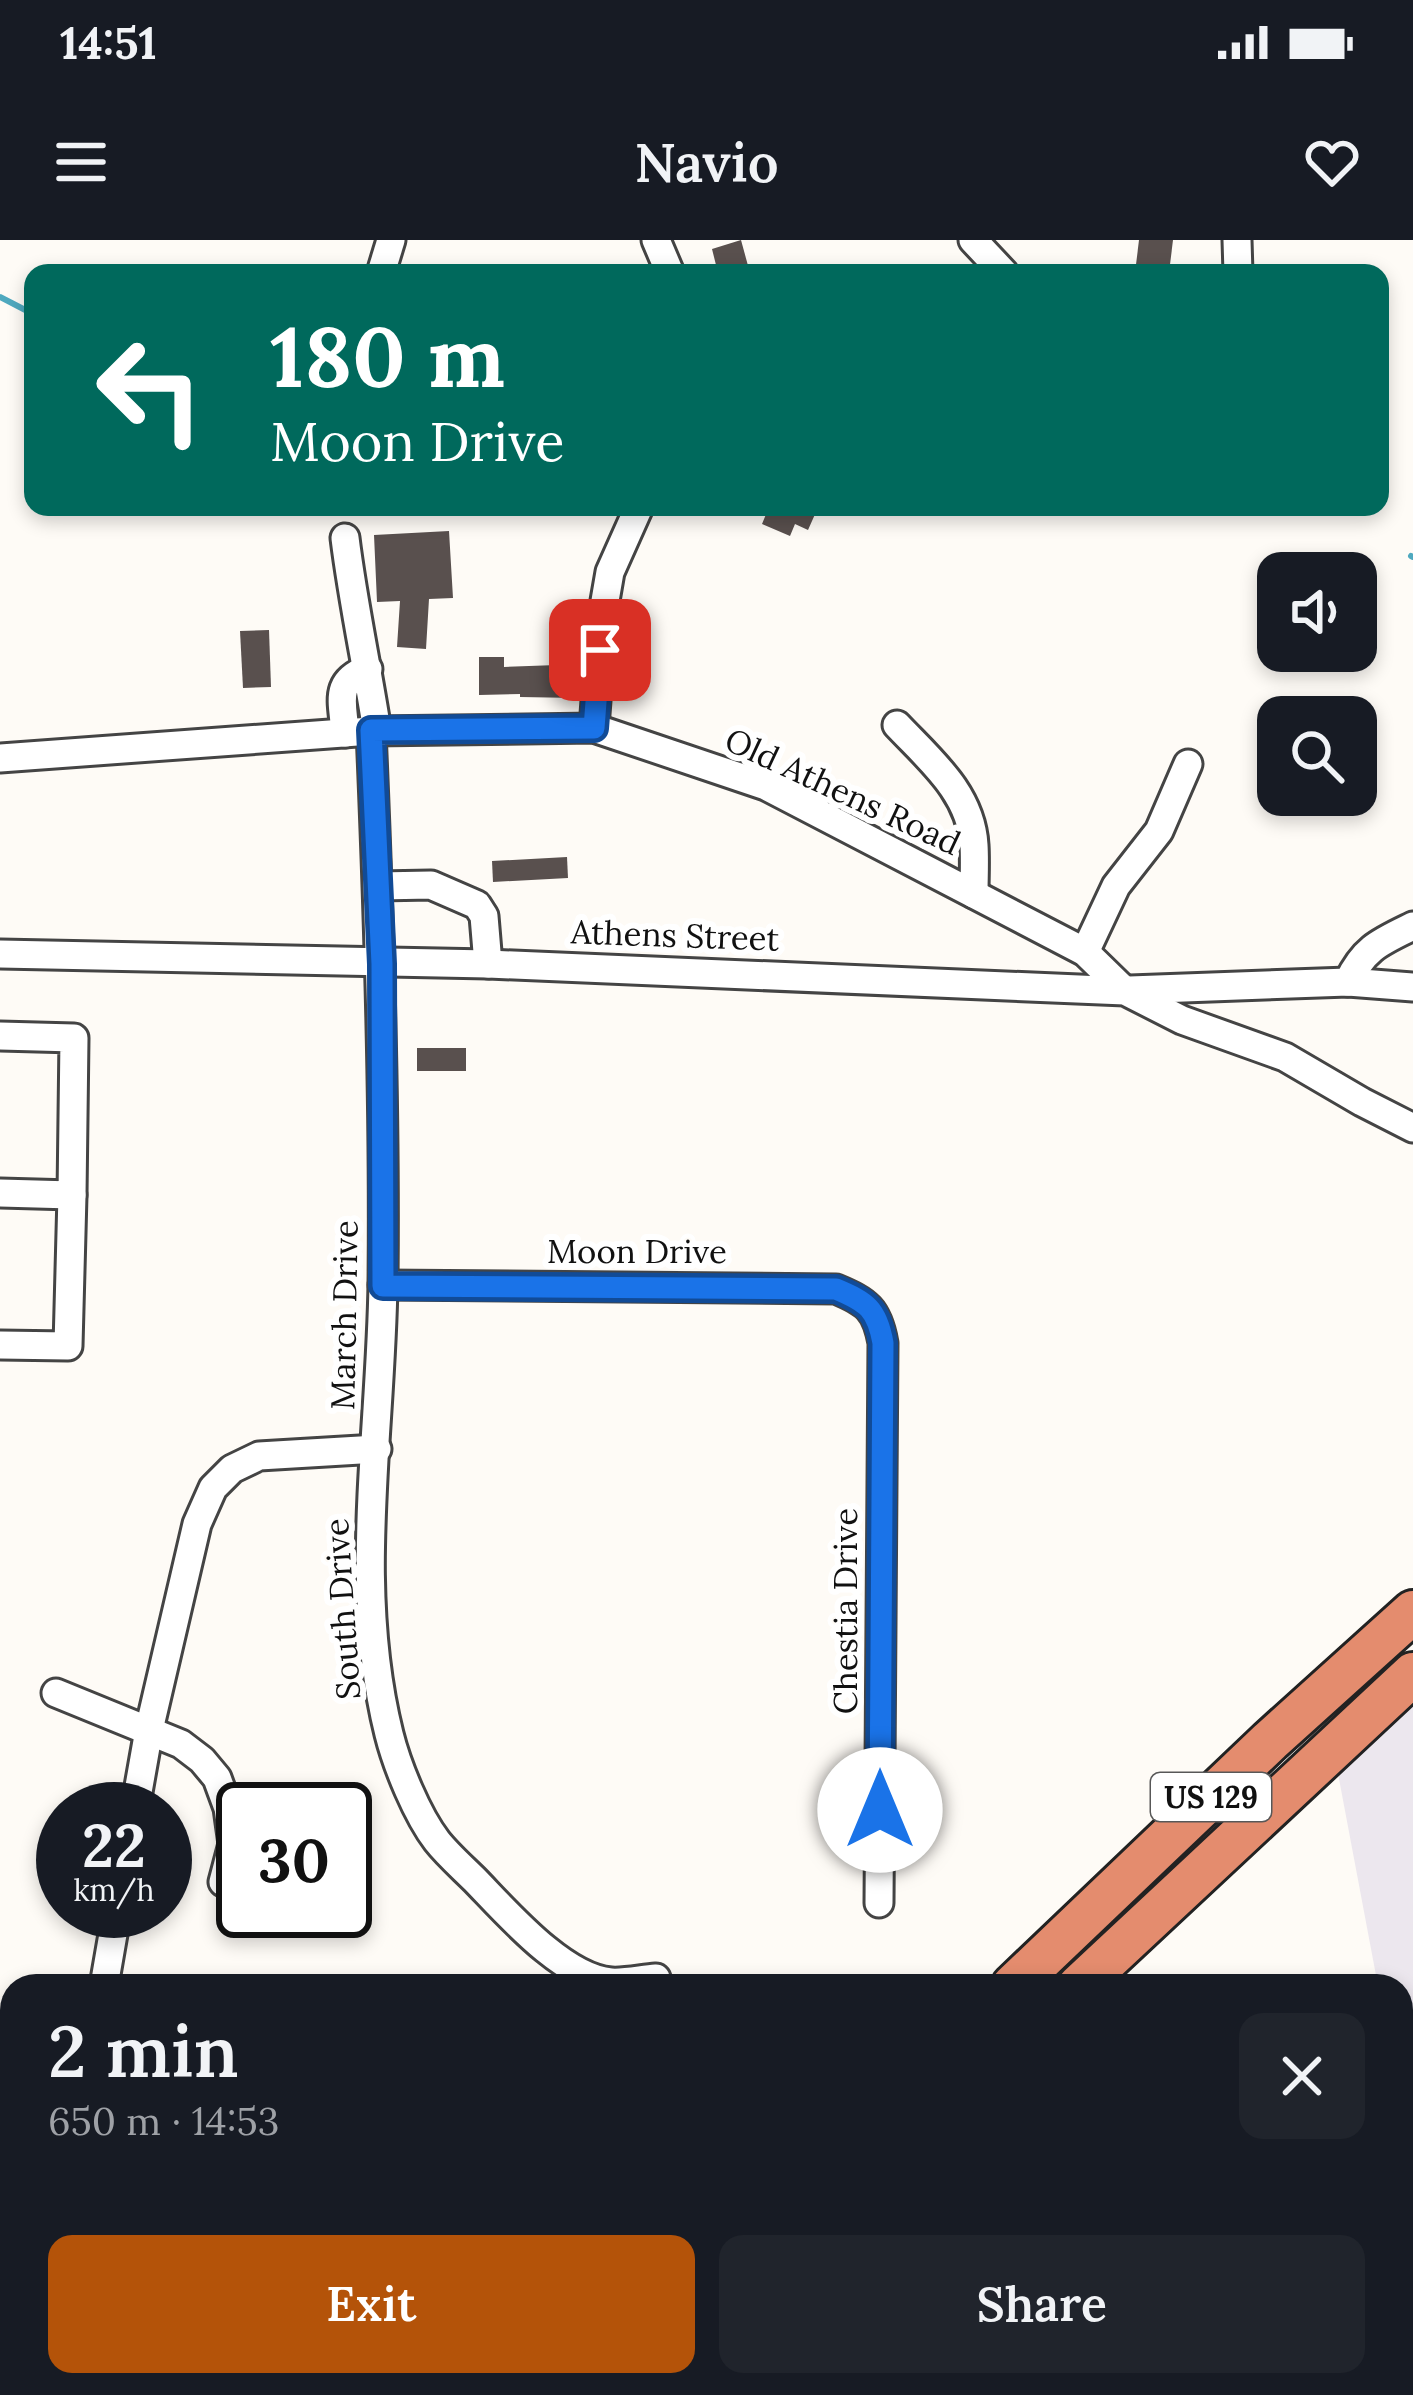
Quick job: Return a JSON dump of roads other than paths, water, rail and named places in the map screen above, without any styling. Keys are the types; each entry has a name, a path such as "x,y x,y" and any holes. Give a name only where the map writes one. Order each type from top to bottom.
{"highway":[{"name":"US 129","path":"1026,1974 1413,1612"},
{"name":"US 129","path":"1092,1974 1412,1678"}],"street":[{"path":"973,240 996,264"},
{"path":"594,728 610,572 635,516"},
{"path":"346,538 352,598 368,669 364,731 382,964"},
{"path":"897,725 953,784 965,806 974,841 974,894"},
{"name":"Old Athens Road","path":"0,758 364,731 594,728 766,786 1084,952 1125,991"},
{"path":"1084,952 1116,886 1159,832 1188,764"},
{"path":"378,886 431,885 477,905 484,916 488,964"},
{"path":"1348,982 1360,957 1413,926"},
{"name":"Athens Street","path":"0,954 488,964 1125,991 1182,1020 1285,1058 1413,1128"},
{"name":"March Drive","path":"139,1782 197,1524 213,1488 232,1469 259,1456 377,1449 383,1286 382,964"},
{"path":"1125,991 1348,982 1413,987"},
{"path":"0,1036 74,1038 68,1346 0,1345"},
{"path":"0,1193 72,1195"},
{"name":"Moon Drive","path":"383,1286 836,1289 860,1299 879,1319"},
{"name":"Chestia Drive","path":"879,1319 883,1343 879,1903"},
{"name":"South Drive","path":"377,1449 369,1517 371,1617 390,1739 409,1788 436,1840 540,1944 586,1974"},
{"path":"56,1694 181,1744 219,1782"},
{"path":"106,1974 112,1938"}],"waterway":[{"path":"0,297 24,309"}]}
